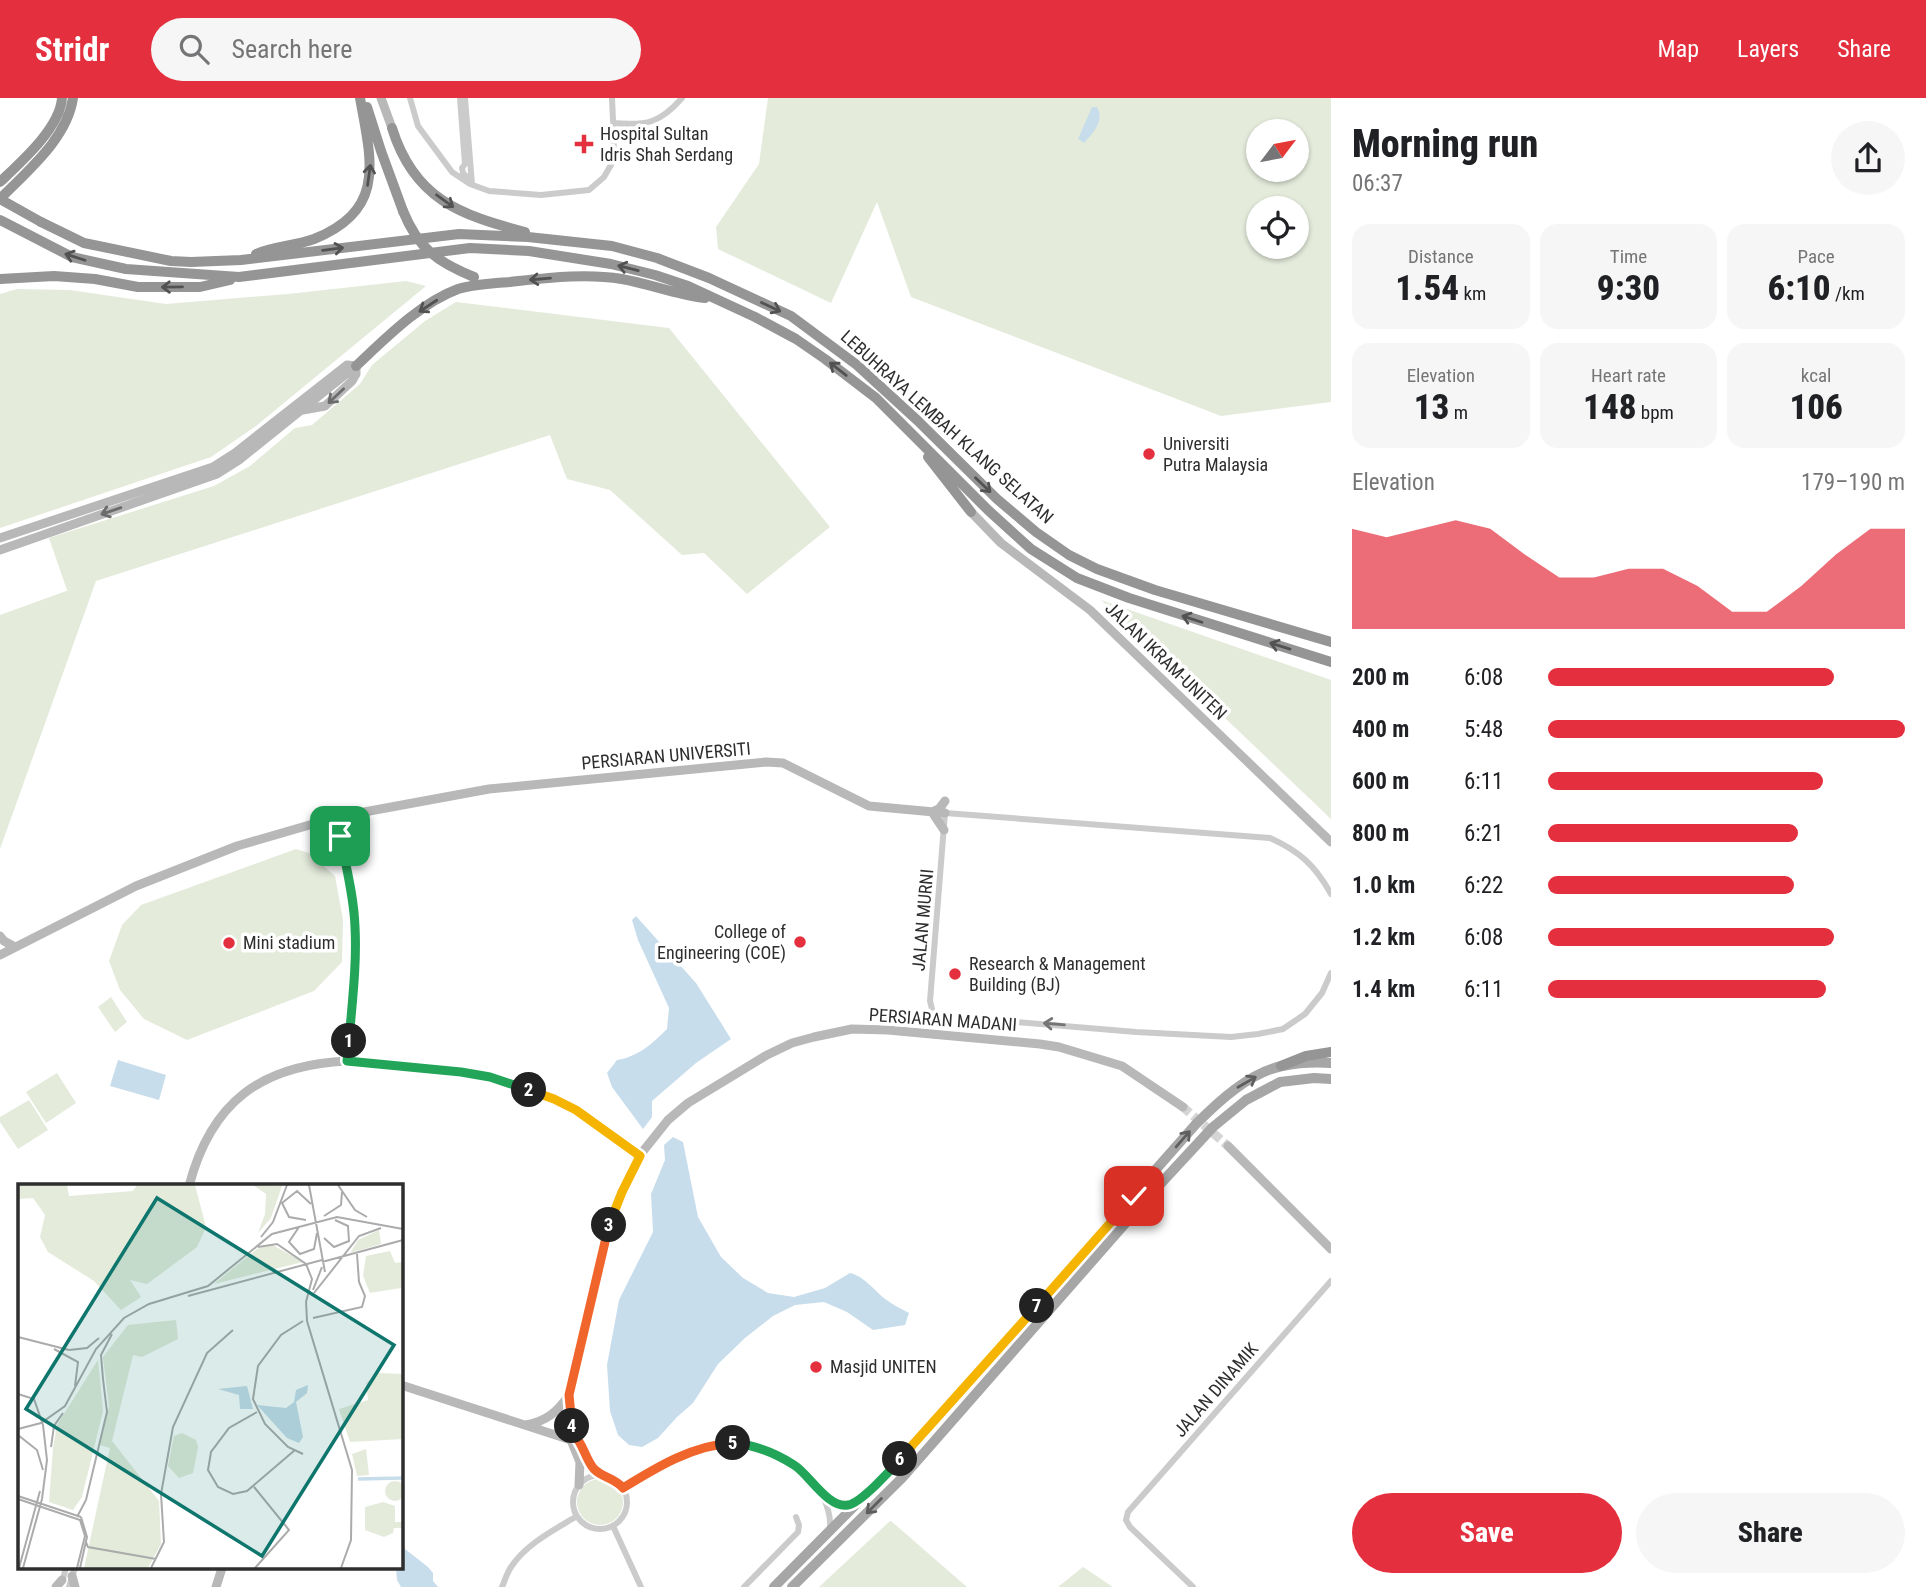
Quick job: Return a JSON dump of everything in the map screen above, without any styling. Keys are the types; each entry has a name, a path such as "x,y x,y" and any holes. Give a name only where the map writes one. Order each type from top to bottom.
{"highway":[{"path":"0,182 34,148 49,128 57,117 62,98"},
{"path":"0,199 49,146 71,110 73,98"},
{"path":"362,98 410,229 421,245 447,265 491,283"},
{"path":"241,260 269,248 312,240 331,230 355,211 361,202 370,172 362,98"},
{"path":"392,128 408,164 426,187 450,206 475,218 552,240"},
{"name":"LEBUHRAYA LEMBAH KLANG SELATAN","path":"0,199 84,243 181,262 241,260 459,234 612,246 657,258 709,278 791,316 857,365 997,499 1036,532 1069,555 1097,569 1155,590 1331,642"},
{"name":"LEBUHRAYA LEMBAH KLANG SELATAN","path":"0,220 72,257 126,269 239,277 470,248 529,251 611,264 688,286 796,339 876,398 1005,526 1031,549 1077,578 1129,598 1331,664"},
{"path":"0,279 54,275 138,287 200,287 239,277"},
{"path":"356,366 400,326 432,303 458,289 491,283 589,276 619,279 690,296 715,299"},
{"path":"912,433 971,512"},
{"path":"1281,1066 1306,1056 1331,1052"}],"main road":[{"path":"774,1587 892,1468 1216,1104 1240,1086 1281,1066 1331,1063"},
{"path":"792,1587 902,1478 1213,1127 1246,1100 1280,1082 1331,1079"}],"street":[{"path":"382,98 392,128"},
{"path":"410,98 418,126 452,172 489,191 541,195 589,190 604,177 612,163 612,98"},
{"path":"463,98 465,164 462,168 467,177 471,175 472,184"},
{"path":"613,123 650,122 671,111 682,98"},
{"path":"0,538 213,467 235,453 347,365 356,366 352,381 326,406 301,411 218,474 0,550"},
{"name":"JALAN IKRAM-UNITEN","path":"971,512 1001,543 1090,610 1331,842"},
{"name":"PERSIARAN UNIVERSITI","path":"0,955 135,886 237,846 337,817 489,789 766,762 783,763 869,806 1270,838 1293,849 1321,875 1331,894"},
{"path":"944,830 933,812 946,801"},
{"path":"340,836 346,823 356,813"},
{"name":"JALAN MURNI","path":"945,813 930,1001 933,1013 944,1016 1231,1037 1283,1029 1305,1014 1322,993 1331,973"},
{"path":"337,817 353,902 355,928 347,1061"},
{"path":"320,822 331,826 340,836"},
{"path":"0,936 15,947"},
{"name":"PERSIARAN MADANI","path":"569,1395 609,1225 640,1156 668,1120 688,1103 754,1062 792,1043 852,1029 901,1031 1059,1047 1122,1066 1183,1107"},
{"path":"191,1184 208,1134 241,1096 272,1077 299,1066 347,1061 490,1077 565,1104 640,1156"},
{"path":"1228,1146 1331,1249"},
{"name":"JALAN DINAMIK","path":"1194,1587 1130,1527 1126,1520 1128,1512 1331,1281"},
{"path":"402,1385 526,1425 574,1437 592,1467 602,1475 612,1478 623,1488 626,1497 626,1507 620,1520 612,1526 590,1528 576,1516 573,1502 575,1492 579,1485 592,1476 602,1475"},
{"path":"526,1425 551,1417 569,1395"},
{"path":"569,1395 580,1462 579,1485"},
{"path":"623,1488 662,1464 704,1447 736,1443 766,1449 796,1466 837,1504 846,1506 856,1503"},
{"path":"820,1491 829,1509 829,1531"},
{"path":"502,1587 520,1555 576,1516"},
{"path":"744,1587 798,1532 796,1517"},
{"path":"612,1526 641,1587"},
{"path":"216,1587 221,1570"},
{"path":"62,1585 71,1571"},
{"path":"71,1571 75,1587"}],"green space":[{"path":"768,98 1331,98 1331,402 1221,416 911,297 877,202 831,303 718,249 716,227 759,164"},
{"path":"406,281 426,286 256,426 211,457 0,528 0,294 17,289 70,290 166,304"},
{"path":"456,302 669,328 830,527 747,594 704,553 682,555 610,490 567,479 550,435 96,581 0,849 0,615 69,590 49,538 214,486 250,466 295,428 312,425 360,384 372,365 425,321"},
{"path":"1101,600 1331,680 1331,819"},
{"name":"Mini stadium","path":"296,849 309,853 335,876 343,920 342,962 314,991 187,1040 144,1019 120,990 109,961 122,925 141,905"},
{"path":"111,997 127,1022 115,1032 98,1007"},
{"path":"57,1073 76,1103 46,1123 26,1092"},
{"path":"29,1100 48,1130 18,1149 0,1122 0,1117"},
{"path":"600,1479 616,1486 623,1502 616,1518 600,1525 584,1518 577,1502 584,1486"},
{"path":"891,1521 967,1587 819,1587"},
{"path":"1083,1567 1113,1587 1058,1587"}],"water":[{"path":"1092,107 1097,107 1099,122 1084,143 1078,139"},
{"path":"636,916 696,983 731,1039 696,1063 652,1101 652,1117 643,1129 612,1087 607,1073 617,1060 638,1053 667,1029 669,1008 638,940 632,920"},
{"path":"118,1060 166,1075 159,1100 110,1086"},
{"path":"673,1137 683,1142 698,1217 721,1257 743,1278 768,1293 794,1297 825,1288 850,1273 909,1313 905,1325 873,1330 847,1312 824,1302 795,1305 773,1316 718,1364 693,1403 658,1438 642,1447 629,1445 618,1435 610,1411 607,1365 619,1300 653,1232 651,1194 665,1160 664,1145"},
{"path":"402,1538 405,1549 433,1573 433,1581 438,1587 401,1587 396,1570 402,1570"}],"tunnel":[{"path":"1183,1107 1228,1146"}],"place":[{"name":"Hospital Sultan Idris Shah Serdang","path":"584,144"},
{"name":"Universiti Putra Malaysia","path":"1149,454"},
{"name":"College of Engineering (COE)","path":"800,942"},
{"name":"Mini stadium","path":"229,943"},
{"name":"Research & Management Building (BJ)","path":"955,974"},
{"name":"Masjid UNITEN","path":"816,1367"}],"route":[{"path":"340,836 353,902 355,928 347,1061 490,1077 565,1104 640,1156 609,1225 569,1395 573,1434 578,1437 582,1450 592,1467 623,1488 662,1464 704,1447 736,1443 766,1449 796,1466 837,1504 846,1506 856,1503 892,1468 1134,1196"}]}
